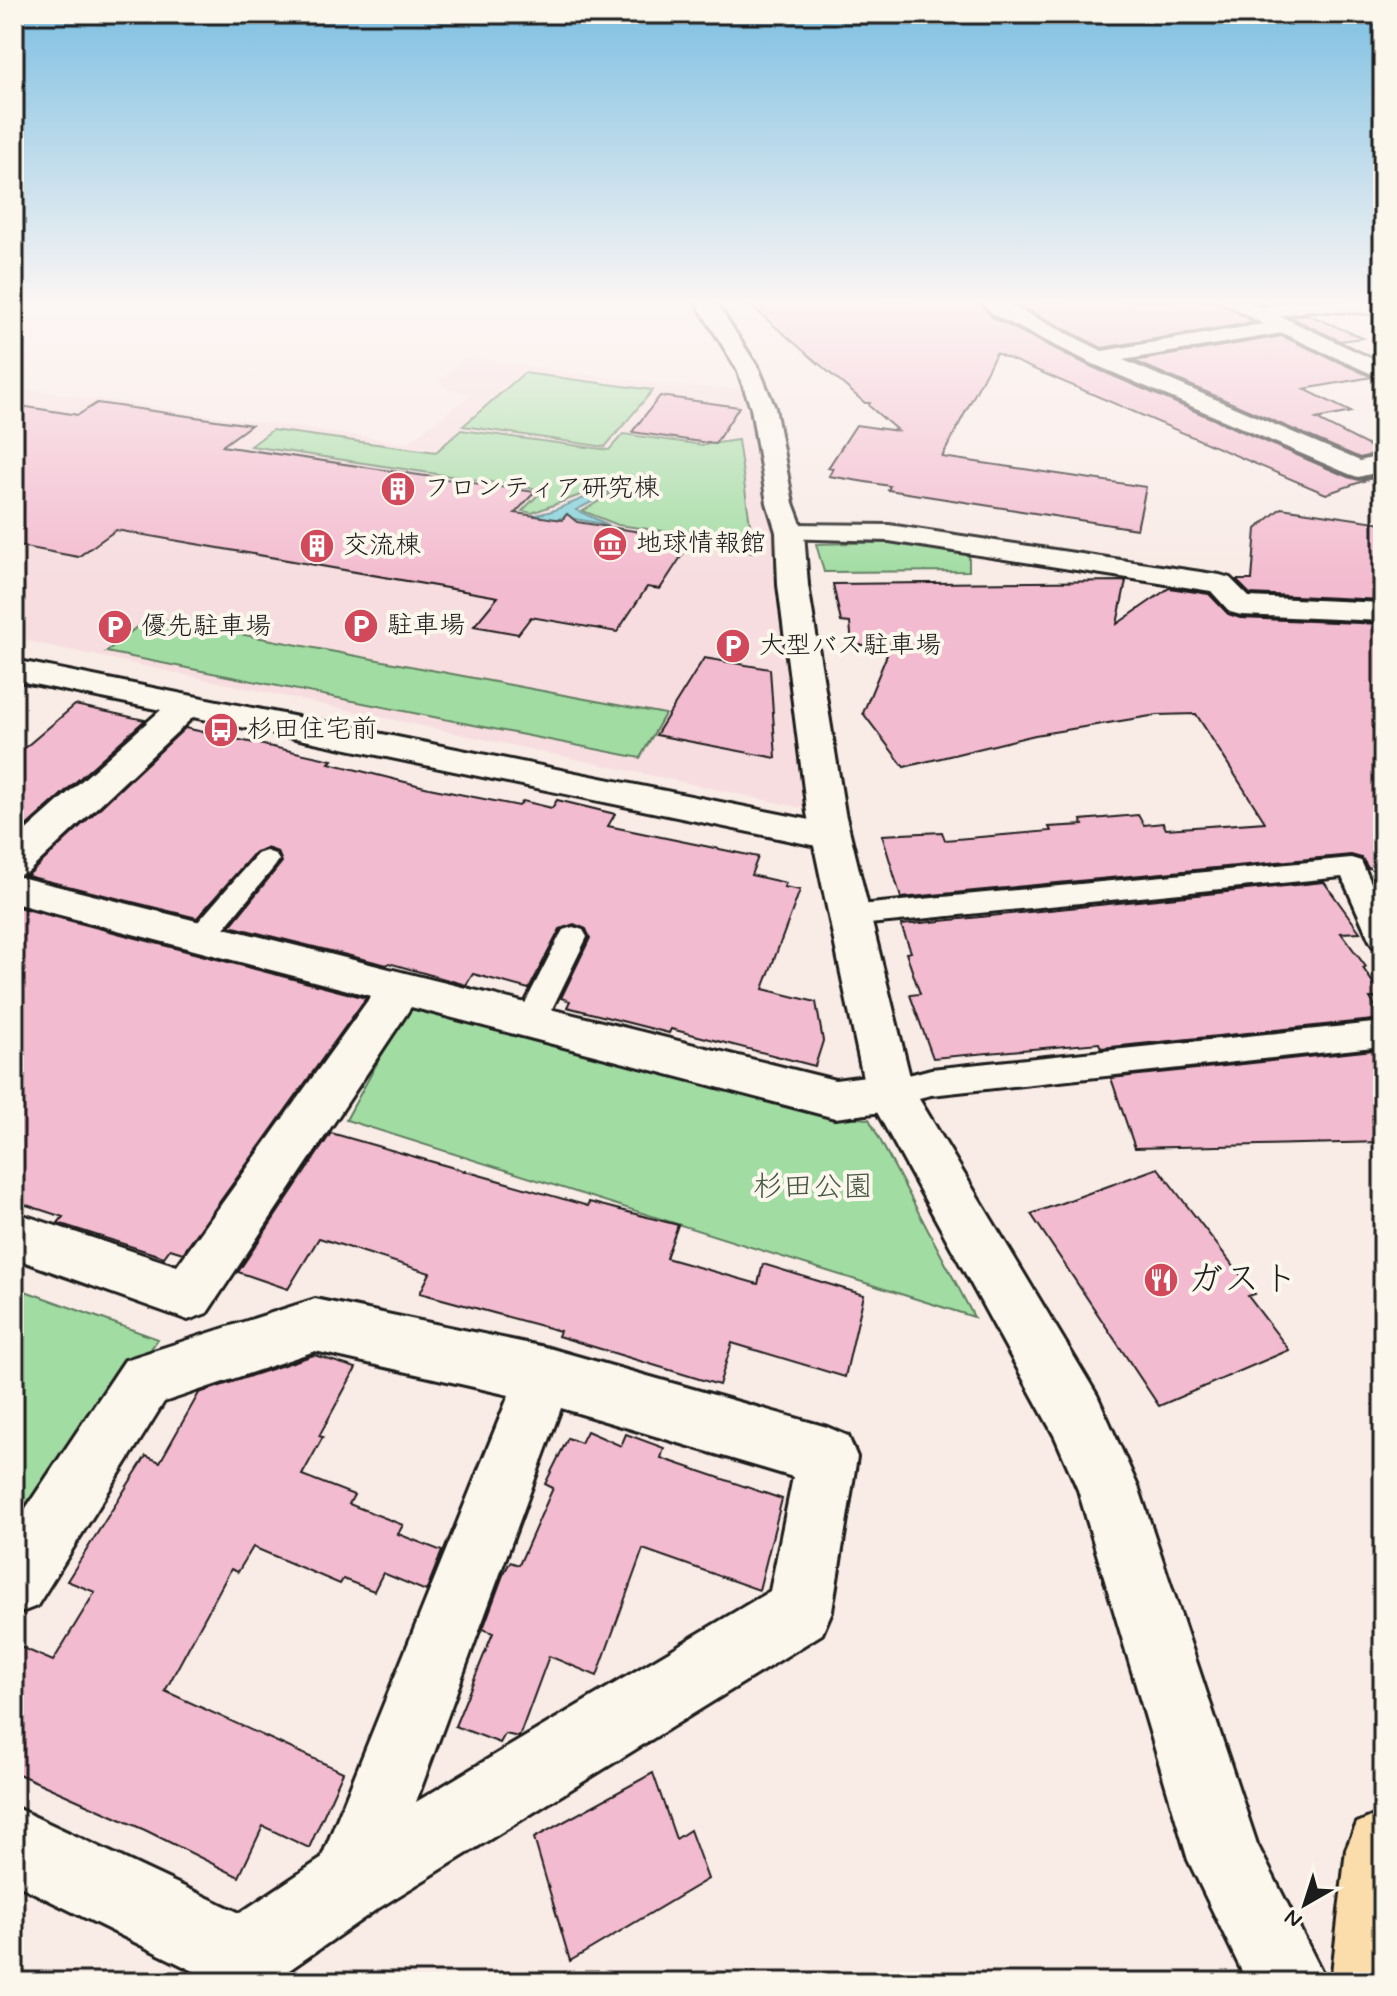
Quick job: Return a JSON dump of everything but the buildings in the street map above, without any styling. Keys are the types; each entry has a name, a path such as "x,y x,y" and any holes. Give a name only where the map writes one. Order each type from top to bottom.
{"highway":[{"path":"1370,1982 1383,1849"}],"street":[{"path":"758,394 763,408 780,503 790,532 793,585 831,836 890,1092 1076,1416 1108,1489 1225,1860 1288,1982"},
{"path":"1183,394 1358,469 1383,463"},
{"path":"790,532 889,533 1220,584 1241,606 1383,612"},
{"path":"14,670 184,707 831,836"},
{"path":"14,863 184,707"},
{"path":"14,889 399,990 835,1099 890,1092"},
{"path":"14,1235 188,1295 399,990"},
{"path":"14,1583 145,1380 315,1325 545,1375 827,1457 799,1611 348,1885 244,1955 14,1844"},
{"path":"348,1885 545,1375"}],"lane":[{"path":"201,937 266,860"},
{"path":"849,916 1351,867 1383,939"},
{"path":"530,1023 573,937"},
{"path":"890,1092 931,1082 1383,1034"}],"shaded area":[{"path":"14,394 64,394 408,443 471,394 749,394 763,408 826,813 14,638"}],"green space":[{"path":"500,394 650,394 605,447 463,426"},
{"path":"272,430 436,452 461,430 609,450 623,434 703,445 738,440 754,552 708,546 709,537 618,525 583,511 617,490 599,488 532,513 522,511 543,490 251,446"},
{"path":"896,542 969,550 969,571 824,572 816,544"},
{"path":"149,617 665,714 640,758 106,652"},
{"name":"杉田公園","path":"411,1001 846,1117 869,1119 974,1317 346,1120"},
{"path":"14,1287 158,1339 14,1539"}],"water":[{"path":"599,492 611,492 576,510 609,525 564,517 558,519 533,549 524,518 552,511"}],"place":[{"name":"フロンティア研究棟","path":"398,489"},
{"name":"地球情報館","path":"610,544"},
{"name":"交流棟","path":"317,546"},
{"name":"駐車場","path":"361,626"},
{"name":"優先駐車場","path":"115,627"},
{"name":"大型バス駐車場","path":"733,646"},
{"name":"杉田住宅前","path":"221,730"},
{"name":"ガスト","path":"1161,1280"}]}
